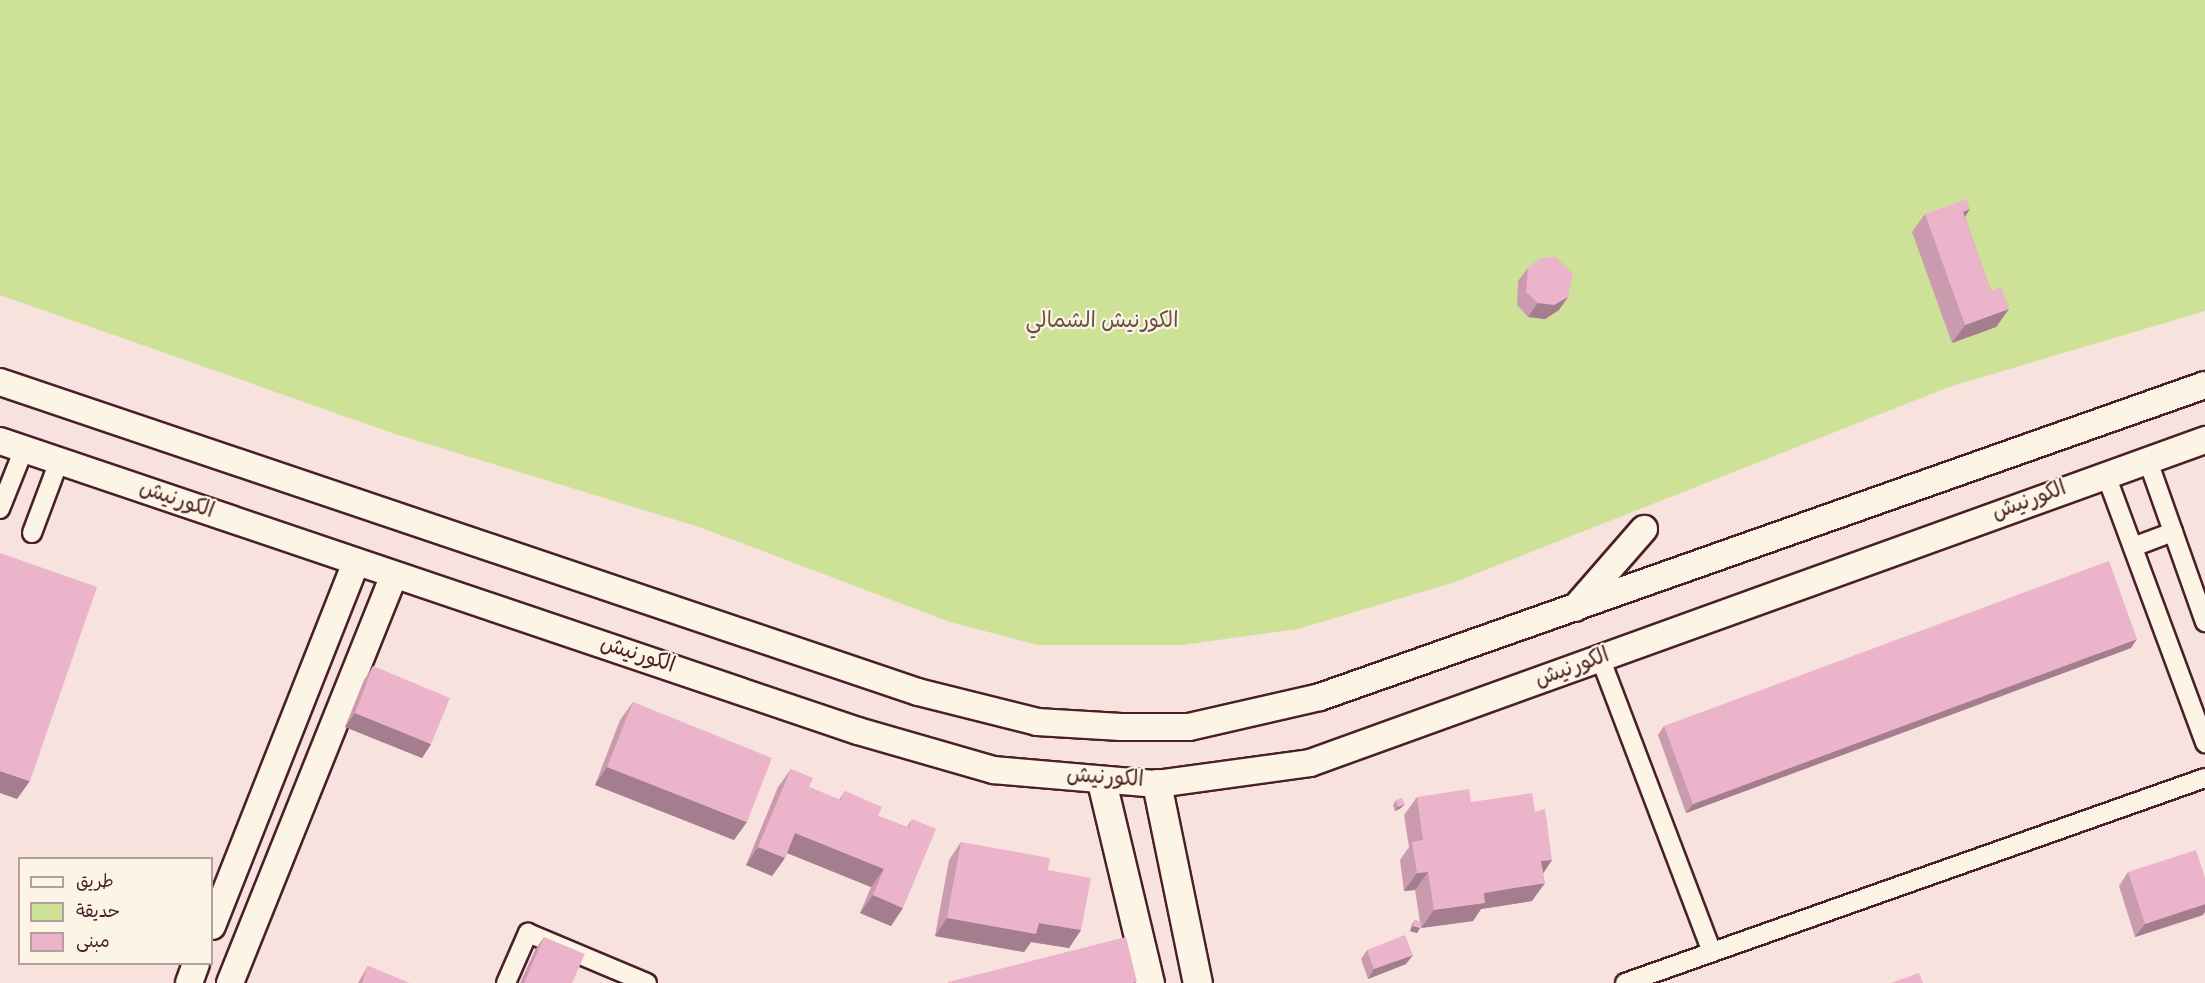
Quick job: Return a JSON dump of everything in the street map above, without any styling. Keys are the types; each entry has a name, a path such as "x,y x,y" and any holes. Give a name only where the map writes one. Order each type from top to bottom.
{"main road":[{"path":"0,382 918,692 1037,722 1189,727 1320,697 1572,611 2205,385"},
{"name":"الكورنيش","path":"12,445 394,576 880,738 993,770 1102,782 1157,784 1310,763 1602,660 2205,440"},
{"path":"1572,611 1644,529"},
{"path":"213,923 356,563"},
{"path":"230,983 394,576"},
{"path":"1102,782 1150,983"},
{"path":"1157,784 1198,983"},
{"path":"189,983 195,965"}],"street":[{"path":"0,509 12,445"},
{"path":"2148,460 2205,622"},
{"path":"32,532 59,461"},
{"path":"2106,475 2205,742"},
{"path":"2133,547 2173,532"},
{"path":"1602,660 1712,952"},
{"path":"1625,983 2205,778"},
{"path":"506,983 528,933 647,983"}],"green space":[{"name":"الكورنيش الشمالي","path":"0,0 2205,0 2205,311 1949,387 1455,582 1298,629 1182,645 1038,645 950,622 699,527 392,433 0,295"}],"building":[{"path":"1967,199 1970,209 1963,212 1991,291 2001,287 2009,309 1965,325 1925,214"},
{"path":"1556,257 1573,274 1568,297 1554,305 1538,303 1526,292 1528,268 1540,258"},
{"path":"0,553 97,587 30,781 0,771"},
{"path":"2109,561 2137,639 1693,804 1664,726"},
{"path":"373,666 450,698 431,744 355,713"},
{"path":"633,702 772,758 747,822 607,767"},
{"path":"791,769 813,778 809,787 841,800 845,791 882,807 878,816 909,828 912,819 936,829 903,908 873,895 884,869 795,833 785,858 758,847"},
{"path":"1469,789 1471,802 1532,793 1535,812 1545,809 1552,860 1541,861 1545,883 1484,893 1485,903 1434,910 1428,872 1417,873 1412,842 1423,840 1417,797"},
{"path":"1402,798 1405,804 1398,807 1396,800"},
{"path":"961,842 1050,858 1048,870 1091,878 1081,930 1039,923 1036,934 947,918"},
{"path":"2196,850 2205,878 2205,904 2145,924 2128,872"},
{"path":"1415,920 1422,923 1420,928 1413,926"},
{"path":"1405,935 1413,955 1374,969 1367,950"},
{"path":"544,937 585,954 572,983 524,983"},
{"path":"1126,937 1137,982 948,983 948,982"},
{"path":"368,966 409,983 362,983"},
{"path":"1919,973 1923,983 1891,983"}]}
